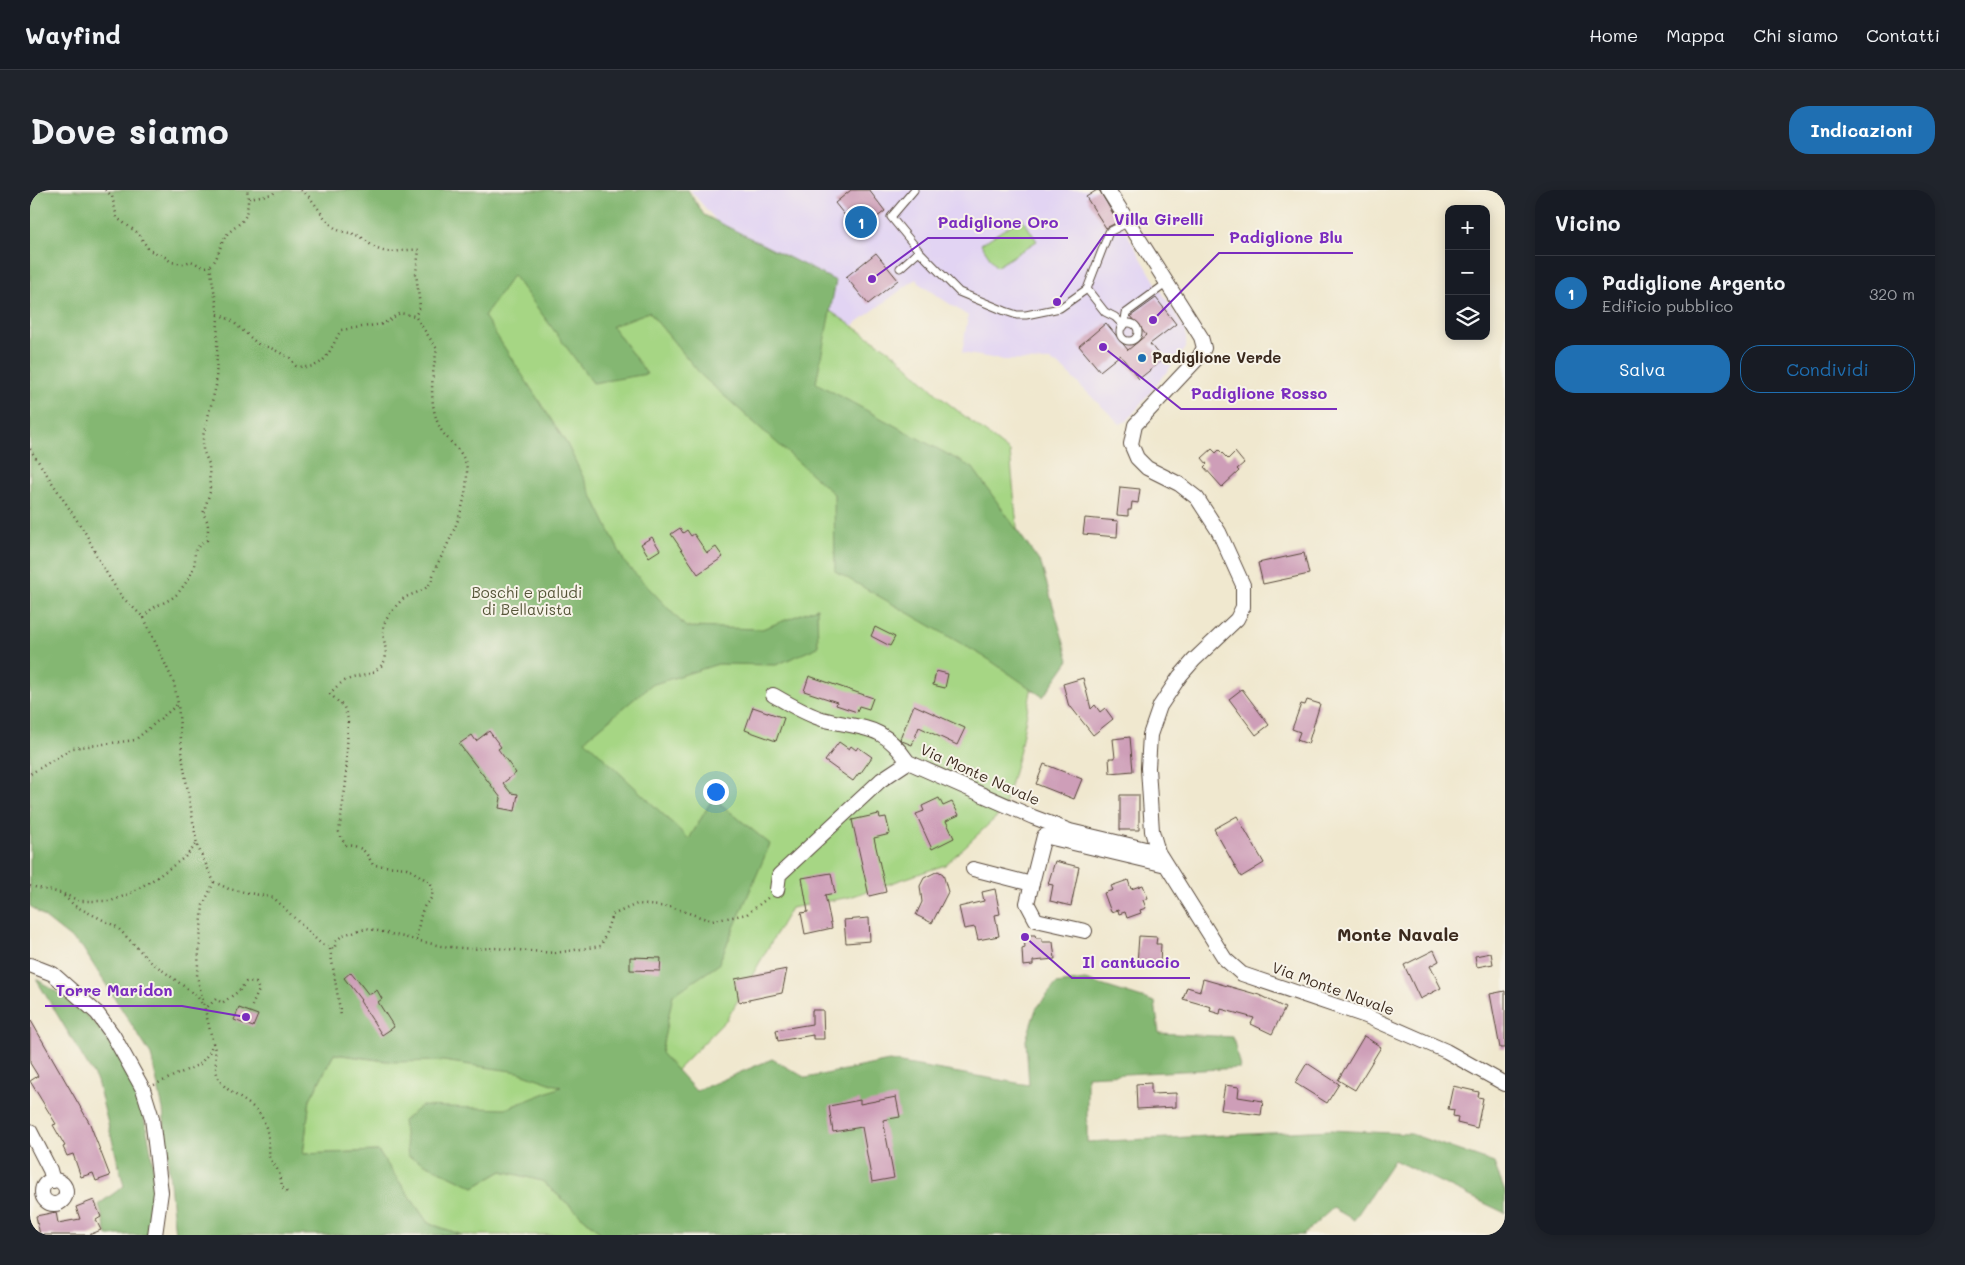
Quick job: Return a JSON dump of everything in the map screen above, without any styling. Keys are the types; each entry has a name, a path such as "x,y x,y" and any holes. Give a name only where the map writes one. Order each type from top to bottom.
{"street":[{"name":"Via Monte Navale","path":"1108,190 1201,337 1204,348 1199,357 1135,425 1131,444 1136,458 1147,468 1178,484 1198,498 1219,532 1243,585 1243,607 1237,619 1180,676 1160,706 1152,728 1148,768 1152,831 1158,852 1225,959 1242,974 1366,1016 1446,1051 1505,1084"},
{"name":"Via Monte Navale","path":"773,695 820,718 858,725 881,733 897,746 908,762 1033,817 1070,831 1158,852"},
{"path":"777,890 780,875 881,780 908,762"},
{"path":"1085,931 1036,920 1027,903 1044,836 1166,865"},
{"path":"974,869 1032,884"},
{"path":"30,965 53,974 97,1013 113,1035 143,1089 152,1118 161,1192 155,1235"},
{"path":"30,1131 50,1170 53,1181"}],"lane":[{"path":"914,190 891,217 919,251 959,292 1017,315 1060,308 1087,289 1109,232 1129,222"},
{"path":"900,268 919,251"},
{"path":"1087,289 1105,312 1115,317 1124,326 1126,313 1167,283"}],"path":[{"path":"105,190 112,196 117,218 138,233 149,250 165,257 171,262 183,264 191,261 204,267 210,266 215,261 224,237 242,222 248,198 247,190"},
{"path":"248,198 273,194 276,190"},
{"path":"301,190 308,194 326,220 336,229 358,235 381,251 395,252 410,248 419,250 416,274 420,307 416,316"},
{"path":"144,618 148,611 177,594 193,568 193,554 198,546 208,540 209,528 207,518 203,514 210,492 209,470 203,450 203,436 216,386 218,314 210,266"},
{"path":"218,314 237,324 259,345 271,348 290,358 296,366 306,368 321,363 329,355 341,330 383,324 400,314 416,316"},
{"path":"416,316 437,349 432,386 434,406 440,428 465,459 467,472 462,512 428,586 404,599 384,624 383,636 386,652 383,664 369,675 350,678 337,684 330,694 344,707 348,719 346,782 339,832 346,844 358,845 367,853 372,865 407,868 431,883 433,893 430,902 422,910 416,940"},
{"path":"30,449 86,534 101,564 121,596 144,618 174,683 197,845 214,882 229,889 274,898 320,944 330,949"},
{"path":"30,774 73,748 134,740 178,704"},
{"path":"30,886 61,893 80,901 112,901 129,894 156,878 185,857 197,845"},
{"path":"214,882 203,905 196,976 216,1050 216,1068 219,1079 228,1090 259,1113 266,1127 270,1146 269,1158 282,1179 282,1187 288,1192"},
{"path":"330,949 334,949 336,940 343,935 366,928 441,946 555,953 601,946 612,914 636,904 671,907 712,922 747,914 777,890"},
{"path":"61,893 75,906 117,927 150,960 197,996 204,1008"},
{"path":"330,949 341,1016"},
{"path":"204,1008 216,999 222,1003 239,991 246,982 256,983 259,990 252,1008"},
{"path":"143,1089 200,1064 209,1053 213,1043"}],"shaded area":[{"path":"690,190 1101,190 1186,330 1186,348 1127,421 1120,424 1059,365 1050,361 1004,360 962,353 968,316 921,285 916,279 804,361 720,225"}],"green space":[{"name":"Boschi e paludi di Bellavista","path":"30,190 712,232 896,355 939,396 1010,452 1032,686 1019,754 1003,811 945,865 850,897 791,908 727,1019 677,1070 617,1151 527,1177 542,1181 601,1235 462,1235 428,1223 378,1151 303,1154 310,1099 334,1054 386,1061","holes":["410,1115 515,1174 502,1171 474,1187"]},
{"name":"Boschi e paludi di Bellavista","path":"30,190 688,190 704,215 836,281 816,383 973,468 1041,564 1069,660 1043,697 988,659 835,571 834,494 702,376 649,312 612,326 647,374 593,383 513,275 484,316 567,444 625,563 686,627 762,629 817,608 818,647 776,665 718,664 651,685 585,740 689,839 713,798 770,844 718,965 673,995 661,1053 696,1091 772,1059 806,1078 889,1061 1029,1085 1026,1040 1036,1009 1056,984 1085,980 1155,1002 1159,1033 1233,1037 1240,1068 1087,1076 1087,1142 1330,1130 1411,1134 1494,1163 1505,1192 1505,1213 1394,1160 1354,1220 1333,1208 1303,1235 601,1235 542,1181 502,1171 474,1187 408,1156 403,1121 421,1106 505,1109 561,1087 518,1072 443,1061 395,1062 334,1054 310,1099 303,1154 378,1151 428,1223 462,1235 175,1235 163,1109 151,1055 82,947 30,906"},
{"path":"1022,218 1037,241 996,267 981,244"},
{"path":"36,979 68,1000 91,1019 111,1045 132,1081 143,1117 152,1158 154,1199 152,1218 147,1235 107,1235 99,1204 124,1186 97,1081"}],"building":[{"path":"851,190 869,190 885,211 858,232 835,203"},
{"path":"1099,190 1118,222 1106,228 1086,197"},
{"path":"876,253 898,280 868,304 846,277"},
{"path":"1156,298 1176,324 1150,344 1163,360 1139,379 1120,355 1100,371 1079,346 1106,323 1128,350 1146,335 1131,316"},
{"path":"1212,449 1216,453 1219,450 1228,459 1235,452 1244,463 1237,469 1239,471 1222,487 1204,467 1207,464 1202,458"},
{"path":"1120,487 1140,489 1138,503 1132,502 1131,510 1128,510 1128,516 1117,515"},
{"path":"1085,518 1118,521 1117,537 1083,534"},
{"path":"680,528 683,533 687,530 691,536 694,534 707,553 716,547 723,557 698,574 671,534"},
{"path":"652,537 660,550 649,557 641,544"},
{"path":"1304,553 1309,574 1263,584 1258,563"},
{"path":"875,627 895,637 890,646 871,636"},
{"path":"936,671 948,674 945,688 933,685"},
{"path":"809,676 873,698 869,709 859,706 857,712 836,705 837,702 804,691"},
{"path":"1083,678 1091,709 1095,705 1100,712 1105,708 1113,719 1093,735 1071,707 1069,707 1063,684"},
{"path":"1242,689 1269,725 1256,735 1229,699"},
{"path":"1307,700 1320,704 1308,744 1297,740 1300,732 1292,729 1301,704 1305,705"},
{"path":"914,705 965,728 957,745 919,727 912,745 902,741 900,739"},
{"path":"753,707 784,718 776,741 745,730"},
{"path":"489,731 501,747 498,749 516,773 503,783 511,793 518,794 515,811 499,808 501,798 459,744 472,735 476,741"},
{"path":"1130,737 1133,771 1110,773 1109,758 1115,758 1113,739"},
{"path":"839,742 849,749 851,746 856,750 858,747 872,757 853,781 825,761"},
{"path":"1044,764 1082,779 1074,799 1036,784"},
{"path":"1120,795 1139,795 1139,830 1120,830"},
{"path":"939,798 943,806 952,802 959,815 946,821 954,838 932,849 916,814 924,811 922,806"},
{"path":"879,814 880,818 886,817 890,834 874,838 886,892 869,896 852,820"},
{"path":"1237,816 1264,863 1241,877 1214,829"},
{"path":"1055,861 1079,867 1071,906 1050,901 1053,885 1048,884"},
{"path":"938,871 943,874 948,892 932,923 916,915 922,902 920,886 924,878"},
{"path":"831,873 835,893 825,895 832,928 805,934 801,913 808,912 802,878"},
{"path":"1128,880 1131,889 1143,885 1148,898 1143,900 1146,908 1140,910 1141,913 1127,918 1125,912 1119,914 1118,910 1111,912 1104,893 1113,890 1111,886"},
{"path":"995,889 1000,914 995,915 999,936 978,940 975,927 964,929 959,907 984,901 982,892"},
{"path":"869,918 870,941 846,943 844,920"},
{"path":"1024,935 1035,935 1036,938 1042,938 1042,942 1053,942 1055,959 1033,961 1033,965 1023,966 1022,949 1025,948"},
{"path":"1139,936 1157,937 1156,944 1161,944 1160,965 1137,964"},
{"path":"1434,950 1439,961 1430,966 1441,988 1420,999 1404,965"},
{"path":"1491,953 1493,964 1477,967 1475,956"},
{"path":"630,957 661,958 660,971 630,970"},
{"path":"787,969 782,993 739,1002 735,979"},
{"path":"351,972 369,995 377,990 382,999 378,1002 394,1027 382,1035 361,1000 344,978"},
{"path":"1203,979 1259,995 1285,1008 1272,1034 1251,1024 1254,1018 1221,1009 1220,1014 1210,1011 1211,1007 1183,999 1187,987 1200,991"},
{"path":"1505,991 1505,1048 1500,1048 1490,994"},
{"path":"239,1008 258,1015 253,1027 234,1020"},
{"path":"812,1010 823,1010 824,1039 813,1039 813,1035 778,1041 776,1030 812,1024"},
{"path":"30,1019 90,1124 110,1176 96,1181 93,1173 81,1177 73,1154 67,1156 63,1147 65,1146 53,1125 56,1124 30,1081 38,1076 30,1063"},
{"path":"1364,1036 1381,1047 1355,1090 1338,1080"},
{"path":"1307,1063 1339,1084 1327,1103 1295,1083"},
{"path":"1151,1083 1151,1094 1176,1093 1176,1107 1137,1109 1136,1084"},
{"path":"1225,1085 1239,1087 1238,1097 1263,1101 1261,1115 1221,1110"},
{"path":"1453,1086 1479,1092 1478,1097 1483,1098 1477,1128 1457,1123 1458,1117 1453,1116 1454,1110 1448,1109"},
{"path":"896,1097 900,1117 883,1120 894,1178 872,1182 862,1127 833,1132 829,1106 860,1100 860,1104"},
{"path":"94,1200 101,1217 96,1220 101,1230 89,1235 40,1235 36,1216 56,1212 58,1223 80,1219 76,1207"}],"place":[{"name":"Padiglione Argento","path":"861,222"},
{"name":"Padiglione Oro","path":"872,279"},
{"name":"Villa Girelli","path":"1057,302"},
{"name":"Padiglione Blu","path":"1153,320"},
{"name":"Padiglione Rosso","path":"1103,347"},
{"name":"Padiglione Verde","path":"1142,358"},
{"name":"Il cantuccio","path":"1025,937"},
{"name":"Torre Maridon","path":"246,1017"}],"district":[{"name":"Monte Navale","path":"1398,935"}]}
